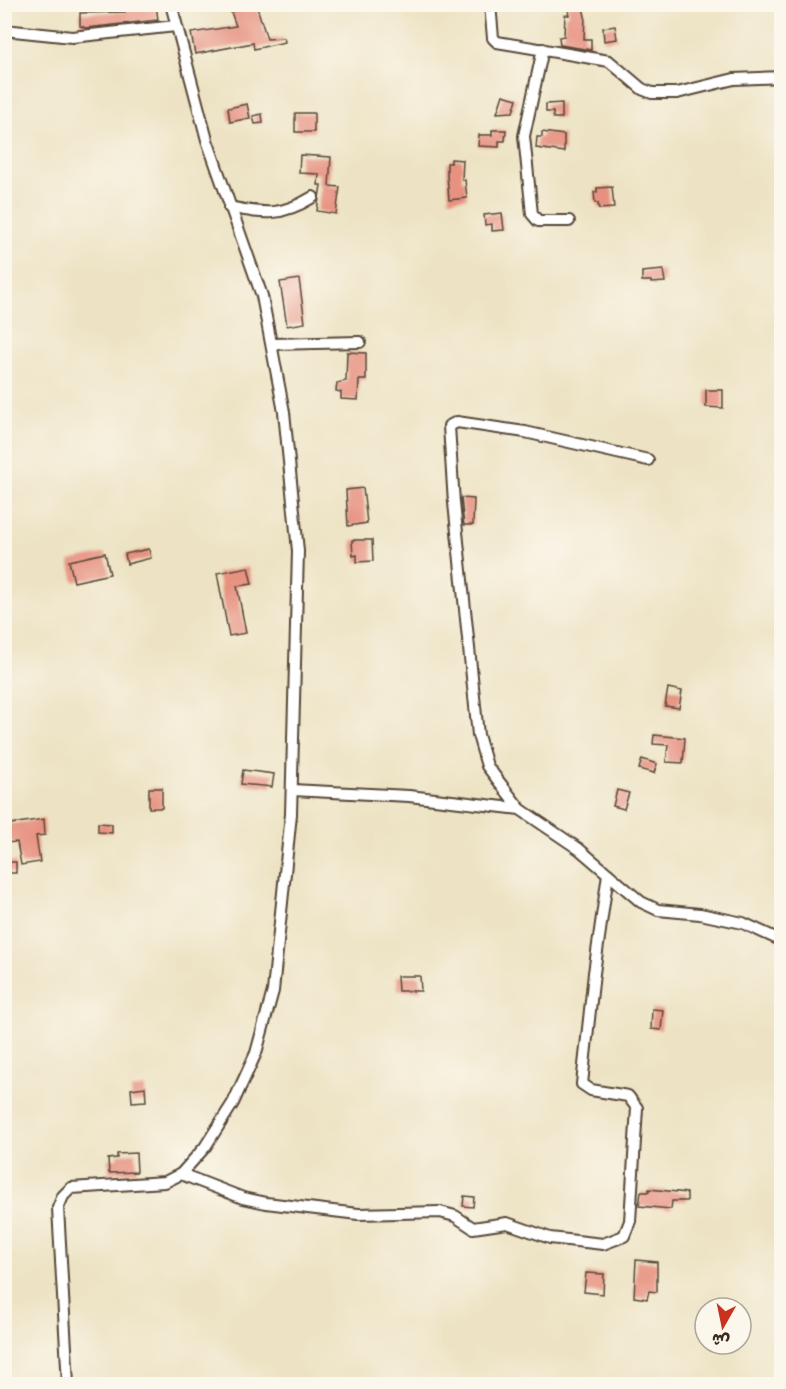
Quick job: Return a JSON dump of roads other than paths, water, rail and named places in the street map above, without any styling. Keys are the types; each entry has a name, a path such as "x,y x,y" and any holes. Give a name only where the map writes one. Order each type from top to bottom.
{"street":[{"path":"68,1384 64,1295 57,1224 58,1208 63,1196 71,1188 165,1182 181,1174 205,1147 233,1103 256,1053 266,1022 280,935 292,790 298,551 285,426 262,296 207,140 171,4"},
{"path":"490,4 493,38 497,42 609,61 642,89 652,93 676,93 734,79 782,77"},
{"path":"4,30 72,37 176,26"},
{"path":"543,49 525,136 532,214 538,221 569,221"},
{"path":"229,207 275,214 297,207 313,197"},
{"path":"272,344 360,342"},
{"path":"648,460 525,432 458,422 449,426 454,503 477,735 487,766 520,809 579,849 641,902 658,910 700,914 743,923 782,941"},
{"path":"292,790 409,796 520,809"},
{"path":"181,1174 243,1198 266,1203 358,1214 440,1212 455,1216 473,1228 507,1223 550,1238 579,1242 603,1244 624,1236 630,1221 637,1108 628,1096 591,1090 582,1084 608,874"}]}
